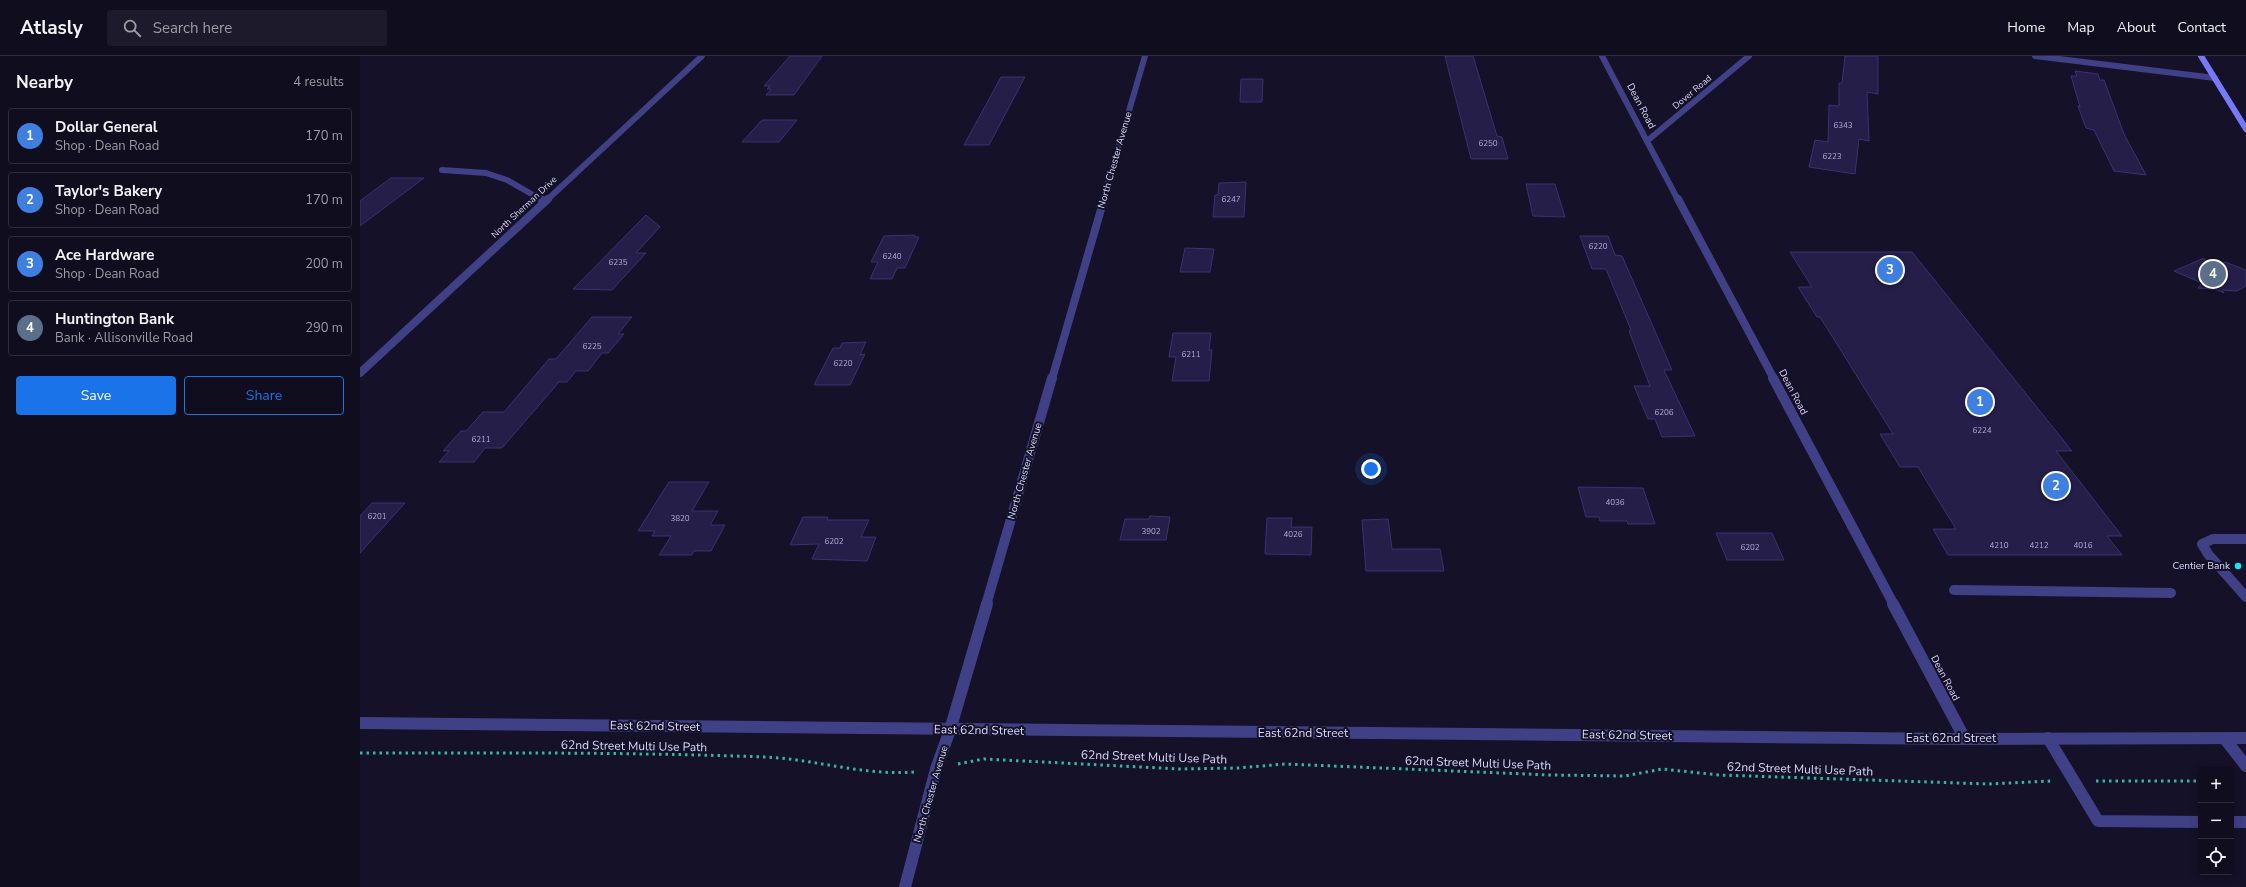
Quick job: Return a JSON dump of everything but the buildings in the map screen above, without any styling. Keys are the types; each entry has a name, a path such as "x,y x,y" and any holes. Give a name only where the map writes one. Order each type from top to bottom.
{"main road":[{"path":"2201,56 2246,129"}],"street":[{"name":"North Sherman Drive","path":"360,373 702,56"},
{"name":"North Chester Avenue","path":"904,887 936,769 950,730 1145,56"},
{"name":"Dean Road","path":"1602,56 1965,738"},
{"name":"Dover Road","path":"1648,141 1749,56"},
{"path":"2035,56 2214,78"},
{"path":"442,170 486,173 507,180 545,201"},
{"path":"2246,539 2213,539 2202,544 2208,554 2246,597"},
{"path":"1954,590 2172,593"},
{"name":"East 62nd Street","path":"360,723 950,730 1965,738 2246,738"},
{"path":"2048,738 2098,822 2198,822"},
{"path":"2225,739 2246,766"},
{"path":"2234,822 2246,822"}],"path":[{"name":"62nd Street Multi Use Path","path":"360,753 544,753 785,758 884,774 906,773"},
{"name":"62nd Street Multi Use Path","path":"966,763 984,759 1180,769 1238,768 1284,764 1550,775 1625,776 1662,769 1719,775 1989,784 2074,781"},
{"path":"2074,781 2198,781"}],"place":[{"name":"Ace Hardware","path":"1890,270"},
{"name":"Huntington Bank","path":"2213,274"},
{"name":"Dollar General","path":"1980,402"},
{"name":"Taylor's Bakery","path":"2056,486"},
{"name":"Centier Bank","path":"2238,566"}]}
